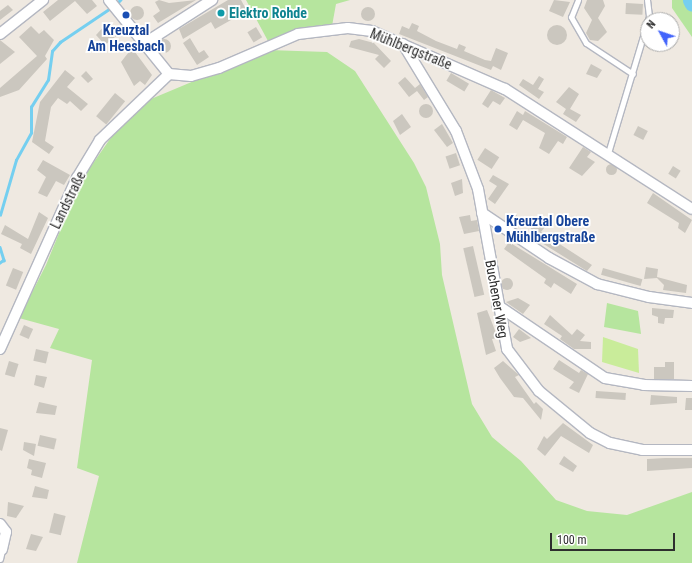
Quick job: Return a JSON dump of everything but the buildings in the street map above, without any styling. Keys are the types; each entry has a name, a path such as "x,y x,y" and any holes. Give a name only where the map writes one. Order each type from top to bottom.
{"street":[{"path":"0,34 43,0"},
{"path":"109,0 169,74"},
{"path":"145,43 212,0"},
{"name":"Mühlbergstraße","path":"169,74 191,76 219,68 298,34 348,28 372,31 505,88 608,153 692,209"},
{"name":"Buchener Weg","path":"403,44 456,131 478,189 497,305 507,350 539,391 568,416 610,443 642,450 692,450"},
{"name":"Landstraße","path":"0,349 77,178 100,140 169,74"},
{"path":"482,213 549,258 597,284 649,298 692,303"},
{"path":"497,305 605,378 644,385 692,386"},
{"path":"0,524 6,532 1,555"}],"lane":[{"path":"578,0 571,17 586,43 634,74"},
{"path":"608,153 634,74 648,16 648,0"}],"green space":[{"path":"246,0 350,0 336,4 332,26 296,30 268,41"},
{"path":"672,0 692,0 692,37 680,20 680,12 675,12 672,8"},
{"path":"268,50 327,52 355,71 414,163 426,187 440,244 442,275 472,404 492,437 521,461 556,500 587,511 627,515 692,492 692,563 77,563 99,476 77,468 92,360 50,348 59,329 19,318 46,265 80,182 126,116 151,99"},
{"path":"607,303 638,311 641,334 604,327"},
{"path":"603,337 638,349 639,373 602,362"}],"waterway":[{"path":"116,4 120,0"},
{"path":"690,0 692,4"},
{"path":"0,215 16,160 31,133 31,107 48,80 52,51 60,42 112,7"},
{"path":"0,247 4,260 0,263"}],"place":[{"name":"Elektro Rohde","path":"221,13"},
{"name":"Kreuztal Am Heesbach","path":"126,15"},
{"name":"Kreuztal Obere Mühlbergstraße","path":"498,229"}]}
